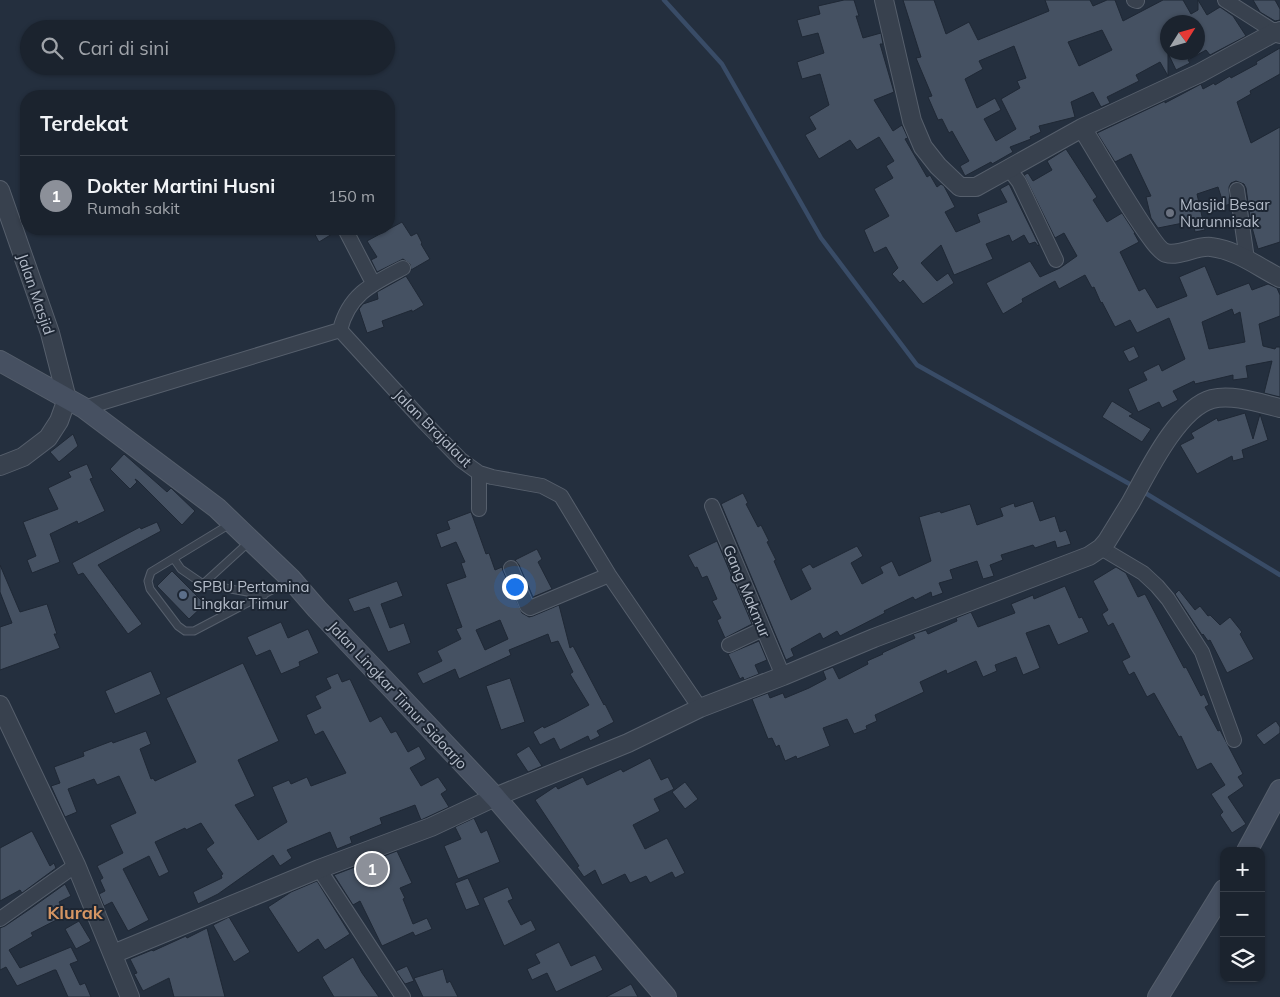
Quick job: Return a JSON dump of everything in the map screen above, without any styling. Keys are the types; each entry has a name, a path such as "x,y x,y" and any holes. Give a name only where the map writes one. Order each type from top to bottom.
{"main road":[{"name":"Jalan Lingkar Timur Sidoarjo","path":"0,361 75,403 177,477 233,522 291,579 495,797 666,997"},
{"path":"1249,847 1280,790"},
{"path":"1158,997 1223,892"}],"street":[{"path":"884,0 912,121 923,147 938,166 960,187 976,187 1082,128 1200,73 1278,32"},
{"path":"1225,0 1278,32"},
{"path":"1082,128 1139,221 1160,251 1174,254 1190,249 1210,247 1229,251 1247,258 1280,278"},
{"path":"1009,169 1019,182 1056,260"},
{"name":"Jalan Masjid","path":"0,190 75,403"},
{"path":"1237,190 1247,258"},
{"path":"347,235 373,283"},
{"path":"0,466 23,457 48,438 59,421 75,403 340,330 347,311 358,295 373,283 403,268"},
{"name":"Jalan Brajalaut","path":"340,330 461,460 479,473 542,486 561,496 609,575 706,706"},
{"path":"113,954 319,869 431,827 495,797 628,743 706,706 874,638 1089,556 1104,545 1168,437 1187,416 1202,404 1212,399 1223,398 1247,400 1280,408"},
{"path":"479,473 479,509"},
{"name":"Gang Makmur","path":"712,506 783,676"},
{"path":"1104,545 1143,573 1168,599 1202,652 1234,740"},
{"path":"511,568 527,606 530,608 609,575"},
{"path":"729,645 763,629"},
{"path":"0,705 76,865 130,997"},
{"path":"0,919 76,865"},
{"path":"319,869 403,997"}],"lane":[{"path":"233,522 151,572 148,580 150,589 178,626 185,631 194,631 291,579"},
{"path":"203,584 251,540"},
{"path":"174,559 181,569 203,584 264,595"}],"building":[{"path":"844,0 854,0 859,16 856,16 863,38 881,33 883,44 880,44 894,92 874,100 893,131 902,125 908,138 905,139 927,177 930,175 937,187 941,184 944,186 955,207 945,212 956,232 980,222 977,214 1007,202 1000,189 1009,184 1039,245 1035,242 1029,244 1024,235 1012,242 1009,235 986,244 993,259 954,275 941,245 921,263 937,281 948,273 954,283 923,304 903,280 900,283 892,274 898,268 886,247 874,253 864,230 889,216 874,189 893,178 886,166 894,161 879,137 857,150 850,140 819,159 805,135 816,129 809,117 829,105 820,74 802,79 797,62 824,53 818,33 802,37 797,20 820,14 818,6"},
{"path":"903,0 934,0 946,34 969,22 978,40 1049,11 1045,0 1090,0 1093,6 1107,0 1115,0 1123,21 1163,0 1183,0 1191,14 1198,10 1198,0 1207,15 1220,7 1233,16 1246,36 1210,55 1205,51 1205,15 1160,15 1160,60 1168,60 1168,76 1160,62 1136,75 1139,81 1107,97 1110,103 1101,107 1093,92 1071,102 1075,117 1039,126 1041,132 1030,137 1031,139 1010,147 1013,152 965,176 960,166 969,161 952,131 949,133 942,119 938,120 928,97 932,96 916,58 921,57","holes":["1102,30 1112,50 1079,66 1068,42","1014,46 1026,78 1017,81 1020,88 1001,99 1016,129 996,141 984,119 1001,110 995,98 977,108 965,79 983,69 979,61"]},
{"path":"1253,0 1275,0 1280,9 1280,20 1275,21 1260,12"},
{"path":"1280,48 1280,74 1250,91 1251,94 1237,102 1251,143 1280,127 1280,242 1258,249 1251,224 1246,188 1244,184 1236,181 1231,183 1229,187 1230,204 1224,206 1218,187 1197,194 1205,230 1195,232 1193,221 1158,228 1151,218 1146,197 1151,196 1131,154 1115,162 1097,133 1165,101 1165,103 1201,84 1203,89 1214,83 1215,85 1230,76 1231,78 1257,64 1256,62"},
{"path":"1171,60 1188,60 1190,63 1176,70"},
{"path":"1066,149 1097,197 1093,200 1107,222 1122,213 1139,242 1120,252 1139,291 1145,288 1157,308 1187,296 1179,277 1205,266 1217,295 1249,283 1252,290 1268,284 1277,288 1280,295 1280,316 1259,324 1263,346 1275,349 1280,347 1280,397 1264,393 1272,361 1246,366 1248,378 1233,380 1233,375 1195,384 1194,381 1173,391 1178,400 1162,408 1159,402 1138,412 1128,389 1147,380 1143,372 1159,364 1162,371 1185,359 1169,318 1137,333 1130,320 1115,327 1094,287 1092,288 1085,275 1059,289 1055,281 1022,299 1023,302 1003,314 986,283 1030,261 1040,277 1060,268 1077,256 1064,233 1055,238 1024,175 1028,173 1033,181 1052,170 1047,161","holes":["1232,309 1234,315 1240,312 1245,342 1209,349 1202,322"]},
{"path":"402,222 411,236 417,233 430,259 411,270 410,264 403,259 377,272 371,260 377,257 367,241 378,235 395,235 395,226"},
{"path":"315,235 330,235 319,242"},
{"path":"406,276 424,305 412,312 412,310 382,321 384,327 367,333 359,309 363,304 378,299 377,292"},
{"path":"1134,346 1139,357 1129,362 1123,351"},
{"path":"1112,401 1133,414 1129,416 1151,429 1142,442 1102,417"},
{"path":"1245,413 1253,439 1260,414 1268,440 1242,450 1244,458 1233,461 1232,456 1197,474 1180,445 1194,438 1191,433 1217,418 1218,421"},
{"path":"73,434 78,446 59,462 50,452"},
{"path":"124,454 167,492 171,488 195,511 182,525 138,481 135,479 137,482 130,489 110,469"},
{"path":"87,464 93,478 90,479 105,511 78,524 77,521 50,534 60,562 32,573 27,560 36,556 23,522 58,509 48,488 71,477 68,472"},
{"path":"743,493 748,503 746,504 758,527 761,525 769,541 767,542 776,560 774,561 791,600 811,589 801,569 810,564 813,568 857,546 863,556 851,563 862,584 883,573 880,567 892,561 899,576 931,561 919,517 940,511 941,513 970,504 977,525 1003,516 1000,508 1014,503 1015,507 1033,501 1040,521 1055,516 1060,532 1066,530 1071,544 1057,548 1055,541 1035,548 1033,545 1001,555 1003,560 990,565 994,576 983,579 977,561 950,570 953,579 939,583 943,593 932,597 931,592 915,600 913,597 840,636 837,631 823,639 820,633 791,649 794,656 786,660 721,504"},
{"path":"471,512 486,554 489,553 495,570 502,567 522,613 529,617 559,605 570,648 573,646 614,722 597,731 600,736 590,741 588,736 560,750 554,738 540,745 533,732 589,705 570,674 573,672 558,641 551,643 548,634 509,650 511,655 459,679 455,669 423,684 417,673 442,661 437,651 461,639 456,629 462,627 446,584 466,577 461,563 465,562 456,542 441,548 436,534 450,529 447,521","holes":["500,620 508,639 485,650 476,630"]},
{"path":"157,522 161,531 98,565 142,624 128,634 83,573 78,575 72,563 140,527 141,529"},
{"path":"717,541 752,624 725,638 717,620 721,618 712,601 717,599 707,576 702,578 688,555"},
{"path":"537,549 542,559 538,562 552,589 533,597 515,560"},
{"path":"0,565 20,612 47,604 57,634 54,634 60,648 0,670 0,627 12,623 0,592"},
{"path":"1116,567 1126,573 1138,597 1145,594 1184,668 1186,667 1201,696 1204,694 1209,705 1205,707 1218,731 1220,730 1243,774 1238,777 1244,786 1228,797 1246,824 1232,833 1220,815 1223,812 1211,794 1225,785 1211,763 1197,770 1181,736 1179,737 1154,693 1147,697 1134,672 1129,675 1122,661 1130,657 1113,623 1108,626 1102,614 1108,610 1093,581"},
{"path":"172,571 205,604 189,619 157,586"},
{"path":"397,581 403,596 381,604 390,628 404,623 411,643 388,652 369,607 354,612 348,599"},
{"path":"1065,586 1079,618 1082,617 1089,632 1058,645 1049,625 1026,633 1040,668 1023,675 1016,657 995,665 997,671 983,677 976,661 947,674 946,670 920,682 924,692 875,715 877,721 866,726 867,729 854,734 847,719 823,728 830,746 797,759 796,756 785,761 779,745 776,747 772,738 768,739 752,699 768,693 770,698 783,693 785,698 826,679 823,671 833,667 839,679 868,664 867,661 915,638 913,634 926,630 928,634 957,621 956,618 971,612 978,627 1015,613 1011,604 1033,595 1034,599"},
{"path":"1179,590 1195,610 1200,606 1208,616 1210,615 1220,625 1230,617 1242,632 1240,634 1254,659 1227,673 1210,640 1208,641 1202,635 1175,594"},
{"path":"281,622 288,638 308,629 319,653 299,662 300,666 281,674 270,650 256,656 247,637"},
{"path":"759,641 767,660 755,665 759,674 744,680 743,677 740,679 728,654"},
{"path":"243,663 279,741 238,760 255,796 235,805 258,840 287,822 272,787 289,780 291,784 307,777 311,786 346,773 323,731 315,735 306,715 321,708 315,696 331,688 326,678 338,673 342,682 350,679 370,722 381,716 391,733 396,731 408,752 419,746 426,759 410,768 421,786 438,777 447,790 441,794 449,807 421,820 415,805 380,818 382,824 350,837 352,843 337,849 330,832 287,850 292,858 280,866 273,855 218,894 198,904 193,892 222,878 221,875 223,874 206,849 214,843 201,823 186,830 185,828 155,842 169,872 159,877 149,856 123,869 149,920 128,931 112,902 104,906 99,894 105,891 100,880 103,878 97,866 123,853 110,825 136,813 119,776 97,785 94,779 68,789 77,812 65,817 51,786 60,783 54,767 84,756 83,752 146,731 151,744 140,749 151,779 153,778 155,781 196,762 166,698"},
{"path":"151,671 161,694 115,714 105,691"},
{"path":"510,678 525,722 501,730 486,686"},
{"path":"1276,721 1280,727 1280,733 1264,745 1256,735"},
{"path":"529,746 542,766 528,772 516,754"},
{"path":"650,758 661,780 668,777 674,789 654,799 660,811 633,825 645,849 667,838 685,873 675,878 672,872 650,883 646,876 630,883 625,874 602,885 595,870 584,877 577,867 579,866 535,800 556,786 558,789 583,777 587,785 621,769 623,772"},
{"path":"685,782 698,799 685,809 672,792"},
{"path":"474,818 481,833 487,830 500,862 458,879 444,846 461,839 455,827"},
{"path":"32,831 50,866 54,863 56,868 22,893 20,890 0,901 0,848"},
{"path":"397,851 412,883 400,888 413,924 427,918 432,929 415,936 413,932 382,946 360,901 353,905 334,875"},
{"path":"468,878 480,905 466,910 455,883"},
{"path":"317,881 350,934 325,950 318,939 298,953 268,907 291,892"},
{"path":"65,884 71,896 59,902 66,915 31,933 33,936 9,950 20,968 71,947 78,961 70,964 80,985 85,983 91,997 68,997 56,970 17,986 6,967 0,970 0,928"},
{"path":"508,887 513,899 508,901 521,925 531,920 536,930 504,946 483,898"},
{"path":"229,917 250,952 234,962 213,925"},
{"path":"79,921 91,941 76,949 65,929"},
{"path":"207,928 225,997 174,997 169,978 143,991 134,974 137,973 130,959 186,936 187,938"},
{"path":"559,942 571,966 595,955 603,970 556,992 547,973 532,980 527,969 540,963 535,954"},
{"path":"353,957 379,997 334,997 322,977"},
{"path":"407,966 414,981 405,984 396,971"},
{"path":"443,969 447,983 450,981 458,997 423,997 414,978"},
{"path":"631,984 638,997 606,997"}],"waterway":[{"path":"664,0 722,64 821,238 917,365 1135,487"},
{"path":"1142,491 1280,575"}],"place":[{"name":"Masjid Besar Nurunnisak","path":"1170,213"},
{"name":"SPBU Pertamina Lingkar Timur","path":"183,595"},
{"name":"Dokter Martini Husni","path":"372,869"}],"district":[{"name":"Klurak","path":"75,912"}]}
